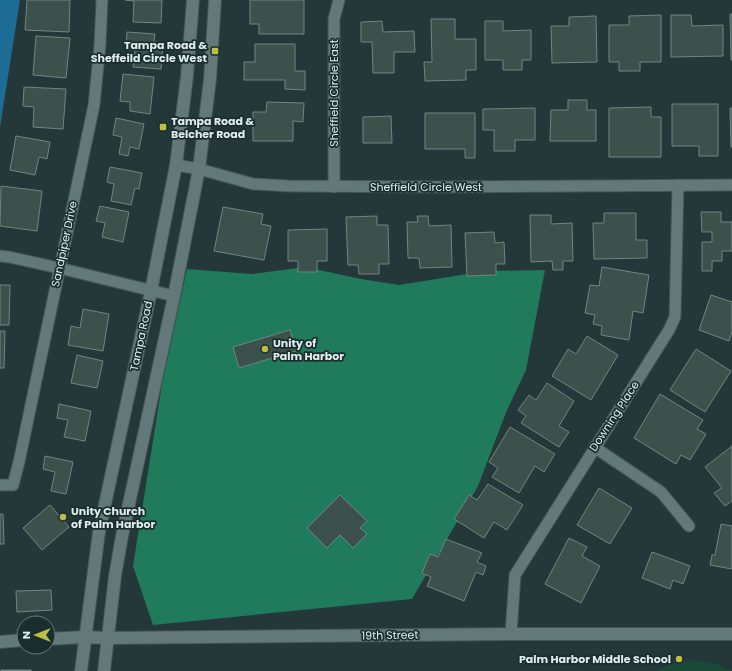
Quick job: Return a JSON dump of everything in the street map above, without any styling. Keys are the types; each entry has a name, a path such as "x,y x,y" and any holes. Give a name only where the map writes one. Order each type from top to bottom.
{"main road":[{"name":"Tampa Road","path":"81,671 99,532 151,291 176,166 187,76 192,0"},
{"name":"Tampa Road","path":"104,671 122,536 174,296 199,169 210,79 215,0"},
{"name":"19th Street","path":"56,639 85,637 511,634 732,634"},
{"path":"0,642 16,641"}],"street":[{"name":"Sandpiper Drive","path":"0,485 13,485 19,462 94,105 100,45 102,0"},
{"name":"Sheffield Circle East","path":"334,187 334,19 339,0"},
{"name":"Sheffield Circle West","path":"176,166 199,169 254,184 334,187 678,186"},
{"path":"678,186 732,185"},
{"name":"Downing Place","path":"511,634 515,575 594,447 669,330 675,316 678,186"},
{"path":"0,256 59,268 174,296"},
{"path":"594,447 661,492 689,526"}],"green space":[{"path":"305,267 361,279 399,285 486,271 545,270 526,370 507,410 478,486 412,599 153,625 133,566 162,384 187,269 252,274"},
{"path":"694,660 717,664 732,671 656,671 671,664"}],"water":[{"path":"0,0 20,0 0,127"}],"building":[{"path":"27,0 70,0 69,32 25,30"},
{"path":"125,0 162,0 161,23 133,22 134,1"},
{"path":"250,0 304,0 304,34 259,34 259,24 250,24"},
{"path":"730,14 732,14 732,60 731,60"},
{"path":"661,15 661,62 640,62 640,71 619,71 619,62 609,62 609,25 629,25 629,16"},
{"path":"671,15 691,15 692,26 723,25 723,56 671,57"},
{"path":"596,16 597,62 552,63 551,26 569,26 569,17"},
{"path":"431,19 455,19 455,39 476,39 476,70 466,70 466,80 425,81 424,62 432,62"},
{"path":"382,21 383,32 414,31 415,52 394,52 394,73 373,73 372,42 361,42 361,22"},
{"path":"485,21 503,21 503,31 531,30 531,60 522,60 522,70 503,70 503,60 485,60"},
{"path":"127,32 155,34 154,42 163,43 161,69 133,67 135,50 126,49"},
{"path":"36,36 70,38 66,78 33,75"},
{"path":"255,44 295,44 295,71 305,71 305,90 285,89 285,80 244,80 244,62 255,62"},
{"path":"123,74 154,77 150,114 130,111 130,102 120,101"},
{"path":"24,87 66,89 63,129 33,127 34,107 23,106"},
{"path":"568,100 587,100 587,110 596,110 596,141 550,141 551,110 568,110"},
{"path":"267,102 304,103 303,122 293,121 293,141 253,141 253,112 266,112"},
{"path":"672,104 718,104 718,156 699,156 699,146 672,146"},
{"path":"651,107 651,117 661,117 661,157 609,157 609,108"},
{"path":"535,108 535,140 515,140 515,151 494,151 494,130 483,130 483,109"},
{"path":"730,108 732,108 732,147 731,147"},
{"path":"425,113 475,113 475,158 465,158 465,149 425,149"},
{"path":"391,116 392,143 363,143 363,117"},
{"path":"116,118 144,124 139,149 130,147 128,156 119,154 122,137 113,135"},
{"path":"16,136 50,142 47,159 39,157 35,175 10,170"},
{"path":"110,167 142,173 139,189 135,188 131,205 111,201 114,184 107,182"},
{"path":"1,186 42,191 37,231 0,226"},
{"path":"100,206 129,212 123,242 102,237 105,223 96,221"},
{"path":"223,207 263,214 261,224 271,226 264,260 214,251"},
{"path":"701,212 721,212 721,222 732,222 732,251 722,251 722,261 712,261 712,271 702,271 702,242 712,242 712,232 702,232"},
{"path":"604,213 636,213 636,240 647,240 647,258 594,259 593,223 604,223"},
{"path":"530,215 551,215 551,224 572,223 573,261 563,261 563,270 553,270 552,261 531,262"},
{"path":"377,216 377,225 388,225 389,264 379,264 379,274 359,274 358,265 348,265 346,217"},
{"path":"417,216 428,216 429,226 451,225 452,267 420,268 419,258 408,258 407,222 418,222"},
{"path":"327,229 327,261 317,261 317,272 298,272 298,261 288,261 288,230"},
{"path":"494,232 495,243 504,242 505,264 496,264 496,275 467,276 465,233"},
{"path":"602,267 649,275 643,313 633,311 629,340 601,335 602,326 593,324 595,315 585,313 590,285 599,286"},
{"path":"0,285 10,285 9,325 0,325"},
{"path":"711,295 732,302 732,332 729,341 699,330"},
{"path":"83,309 109,314 103,351 68,345 71,326 80,328"},
{"name":"Unity of Palm Harbor","path":"290,330 296,351 239,368 233,347"},
{"path":"0,331 5,331 4,368 0,368"},
{"path":"587,336 618,355 591,400 552,376 568,349 576,354"},
{"path":"696,349 731,371 705,412 670,390"},
{"path":"77,355 103,361 97,388 71,383"},
{"path":"547,383 574,401 559,426 569,432 559,447 521,423 526,416 518,410 529,395 536,400"},
{"path":"660,394 703,420 697,429 706,434 690,460 681,455 676,464 634,438"},
{"path":"59,404 91,411 85,441 64,437 68,420 57,418"},
{"path":"510,427 555,454 544,472 535,466 519,493 492,477 498,468 489,462"},
{"path":"732,446 732,501 725,506 714,493 722,488 705,467"},
{"path":"45,456 73,462 66,494 51,491 55,472 43,469"},
{"path":"488,484 523,505 507,530 494,522 484,538 454,519 469,495 477,500"},
{"path":"599,488 632,508 610,544 577,525"},
{"path":"340,495 367,521 360,528 367,534 353,548 340,535 327,548 307,528"},
{"path":"50,505 69,527 42,550 23,528"},
{"path":"0,514 3,514 4,544 0,544"},
{"path":"721,524 732,526 732,569 710,565 712,555 715,555"},
{"path":"569,538 587,547 582,556 600,566 581,603 545,584"},
{"path":"446,539 482,553 477,562 486,566 483,575 476,572 464,601 427,586 431,577 422,573 430,554 438,557"},
{"path":"652,552 690,566 683,584 673,580 670,589 642,578"},
{"path":"51,590 52,610 17,612 16,591"},
{"path":"31,670 31,671 1,671"}],"place":[{"name":"Tampa Road & Sheffeild Circle West","path":"215,51"},
{"name":"Tampa Road & Belcher Road","path":"163,127"},
{"name":"Unity of Palm Harbor","path":"265,349"},
{"name":"Unity Church of Palm Harbor","path":"63,517"},
{"name":"Palm Harbor Middle School","path":"679,659"}]}
